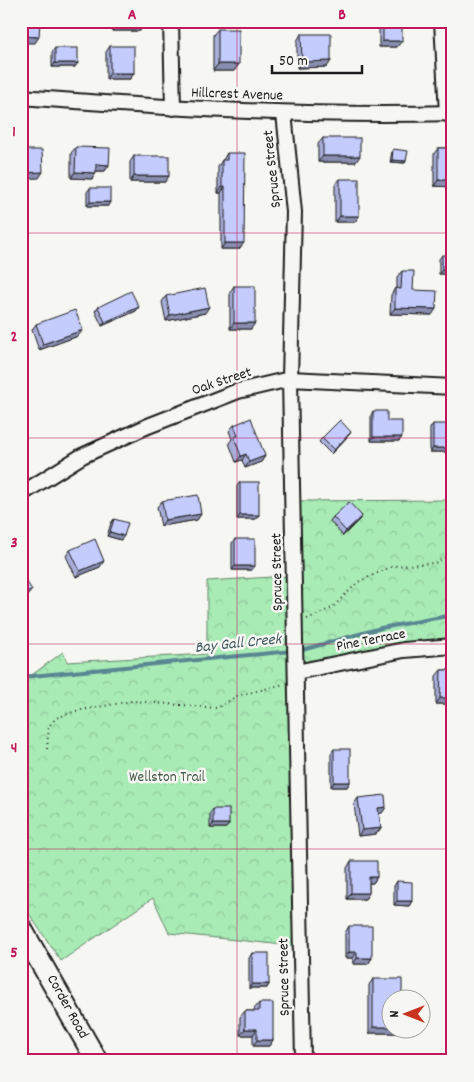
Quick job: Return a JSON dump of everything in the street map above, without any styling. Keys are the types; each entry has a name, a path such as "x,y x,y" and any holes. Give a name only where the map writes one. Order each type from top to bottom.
{"street":[{"path":"171,21 173,108"},
{"path":"442,21 450,114"},
{"name":"Hillcrest Avenue","path":"21,97 173,108 284,113 450,114"},
{"name":"Spruce Street","path":"284,113 294,212 290,379 303,1061"},
{"name":"Oak Street","path":"21,494 82,456 148,426 238,391 290,379 453,387"},
{"name":"Pine Terrace","path":"296,673 404,650 453,646"},
{"name":"Corder Road","path":"21,928 97,1061"}],"path":[{"path":"295,628 332,608 358,582 393,566 435,563 453,553"},
{"path":"47,749 49,726 56,718 76,711 132,701 217,708 237,696 296,673"}],"green space":[{"path":"453,500 453,643 300,668 299,501"},
{"name":"Wellston Trail","path":"288,576 294,946 169,933 153,898 61,961 21,902 21,683 63,652 67,662 207,654 207,581"}],"building":[{"path":"21,21 40,21 39,37 21,36"},
{"path":"116,21 144,21 144,25 116,25"},
{"path":"383,21 402,21 402,41 383,41"},
{"path":"218,29 239,29 239,64 218,64"},
{"path":"301,34 331,34 331,61 302,62"},
{"path":"110,46 134,46 134,73 110,73"},
{"path":"55,48 78,48 78,63 55,63"},
{"path":"323,138 360,138 360,156 323,156"},
{"path":"76,147 110,148 109,165 96,164 96,173 75,172"},
{"path":"438,148 453,148 453,180 438,180"},
{"path":"393,149 408,151 406,161 392,160"},
{"path":"21,150 42,150 43,172 21,173"},
{"path":"227,153 245,153 244,243 225,243 225,187 222,187 222,160 227,160"},
{"path":"134,156 169,156 169,176 134,176"},
{"path":"340,179 359,179 359,216 340,216"},
{"path":"90,188 110,188 110,202 90,202"},
{"path":"442,255 453,255 453,270 442,270"},
{"path":"402,271 414,271 413,290 437,291 436,309 395,308 395,288 401,289"},
{"path":"234,286 255,286 255,323 234,323"},
{"path":"205,288 209,307 170,315 166,296"},
{"path":"131,291 139,307 105,322 98,307"},
{"path":"75,310 83,330 43,344 36,324"},
{"path":"373,411 387,411 387,421 402,421 402,437 373,437"},
{"path":"251,418 265,456 249,462 246,454 241,456 234,437 238,436 234,425"},
{"path":"340,420 351,432 334,450 322,438"},
{"path":"433,424 449,424 449,432 453,432 453,448 433,448"},
{"path":"240,482 259,482 259,515 240,515"},
{"path":"198,495 201,514 165,520 162,501"},
{"path":"349,502 362,516 346,531 333,517"},
{"path":"114,519 128,523 124,536 110,532"},
{"path":"95,539 104,561 80,571 70,550"},
{"path":"235,539 255,539 255,566 235,566"},
{"path":"21,573 32,590 21,596"},
{"path":"441,670 453,670 453,698 440,698"},
{"path":"334,749 350,749 350,782 334,782"},
{"path":"385,795 386,807 378,808 381,828 362,830 358,798"},
{"path":"213,809 229,809 229,824 213,824"},
{"path":"351,861 377,861 377,877 369,877 369,893 351,893"},
{"path":"397,881 412,882 412,901 397,901"},
{"path":"349,926 372,926 372,958 357,958 357,952 349,952"},
{"path":"252,953 269,953 269,984 252,984"},
{"path":"373,979 402,979 402,990 382,990 382,1027 373,1027"},
{"path":"259,1003 273,1003 273,1040 257,1040 257,1029 245,1029 245,1011 259,1011"},
{"path":"359,1059 395,1059 395,1061 359,1061"}],"waterway":[{"name":"Bay Gall Creek","path":"21,677 302,650 381,628 453,615"}]}
